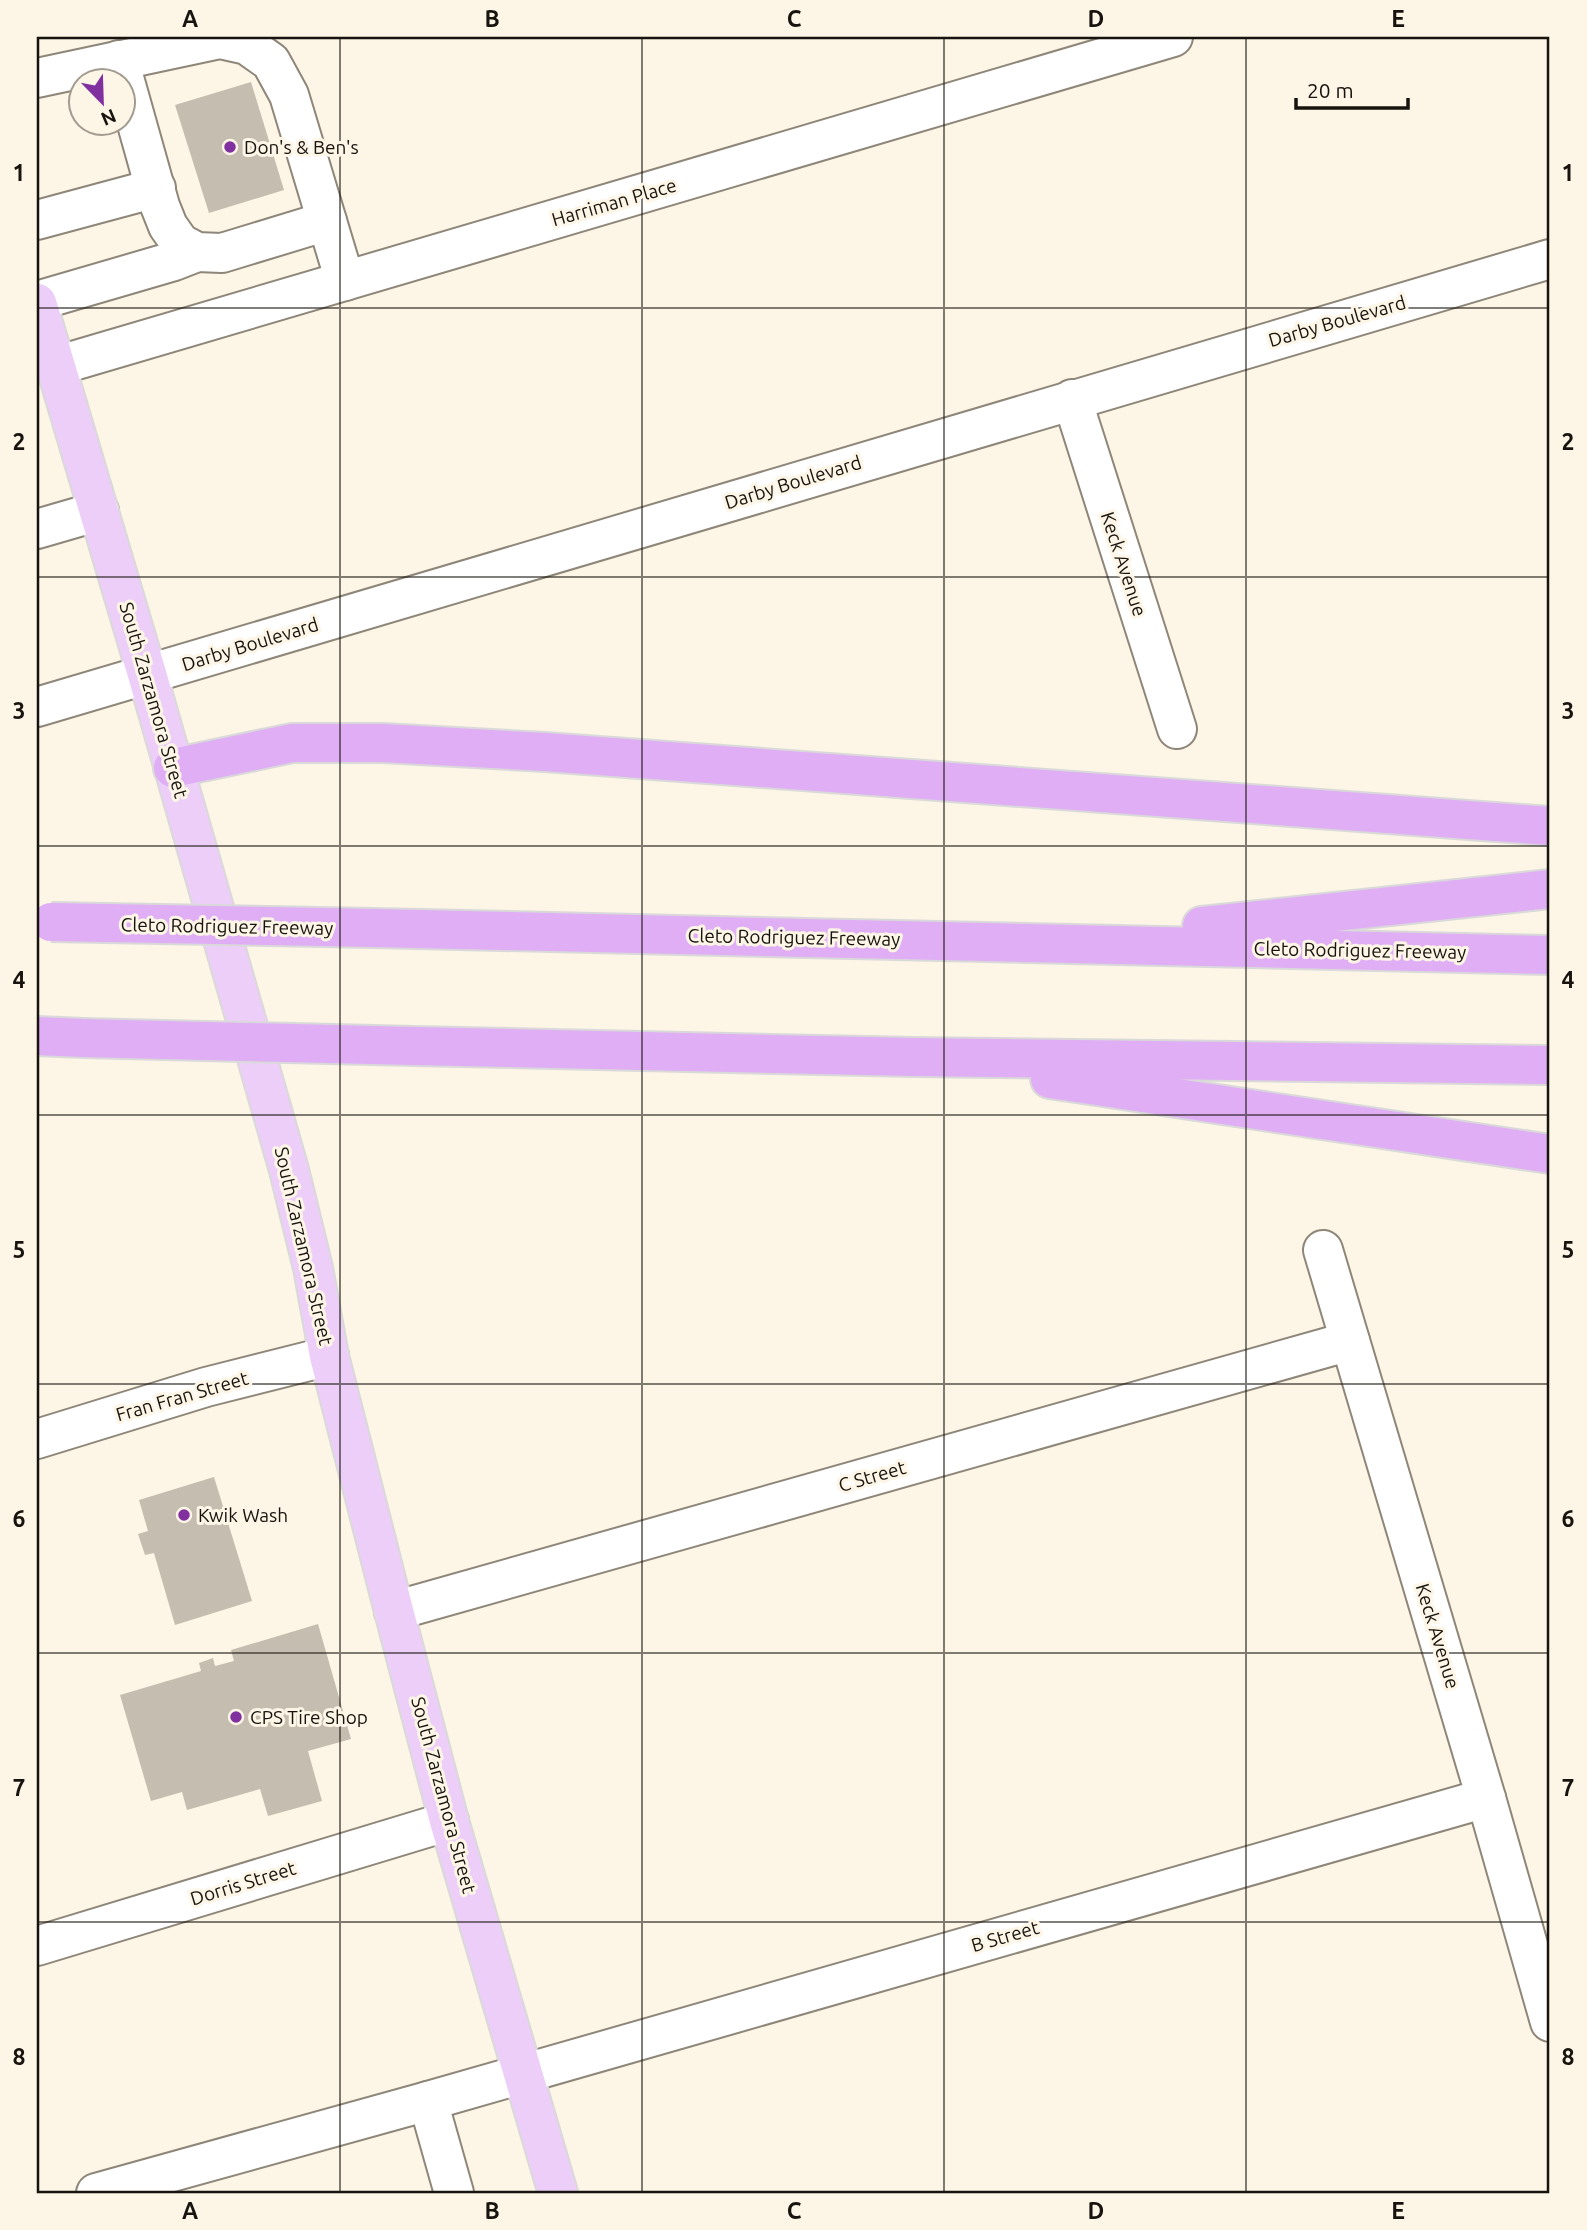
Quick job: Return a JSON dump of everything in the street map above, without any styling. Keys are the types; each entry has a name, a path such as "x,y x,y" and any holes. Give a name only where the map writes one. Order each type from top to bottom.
{"highway":[{"path":"173,768 292,743 383,743 545,752 1550,827"},
{"path":"1050,943 1550,889"},
{"name":"Cleto Rodriguez Freeway","path":"44,922 1550,955"},
{"path":"37,1036 913,1057 1550,1065"},
{"path":"913,1057 1550,1154"}],"main road":[{"name":"South Zarzamora Street","path":"37,302 289,1170 313,1268 329,1356 449,1821 558,2193"}],"street":[{"name":"Harriman Place","path":"56,366 1173,37"},
{"path":"37,78 97,54 219,39 247,45 271,62 289,95 345,281"},
{"path":"97,54 156,188 168,226 180,243 197,252"},
{"path":"37,220 156,188"},
{"path":"37,302 197,252 222,253 327,221"},
{"path":"241,247 259,306"},
{"name":"Darby Boulevard","path":"37,707 1550,259"},
{"name":"Keck Avenue","path":"1072,399 1177,729"},
{"path":"37,529 99,511"},
{"name":"Keck Avenue","path":"1323,1250 1550,2022"},
{"name":"C Street","path":"394,1611 1350,1342"},
{"name":"Fran Fran Street","path":"37,1439 206,1387 329,1356"},
{"name":"B Street","path":"96,2193 428,2101 1486,1798"},
{"name":"Dorris Street","path":"37,1946 449,1821"},
{"path":"428,2101 454,2193"}],"building":[{"name":"Don's & Ben's","path":"251,82 284,190 209,213 175,105"},
{"name":"Kwik Wash","path":"214,1477 252,1601 175,1625 154,1553 145,1555 138,1534 148,1531 139,1500"},
{"name":"CPS Tire Shop","path":"318,1624 351,1739 308,1751 322,1801 268,1816 260,1789 187,1810 182,1792 151,1801 120,1695 201,1671 199,1663 213,1658 215,1666 234,1661 231,1650"}],"place":[{"name":"Don's & Ben's","path":"230,147"},
{"name":"Kwik Wash","path":"184,1515"},
{"name":"CPS Tire Shop","path":"236,1717"}]}
